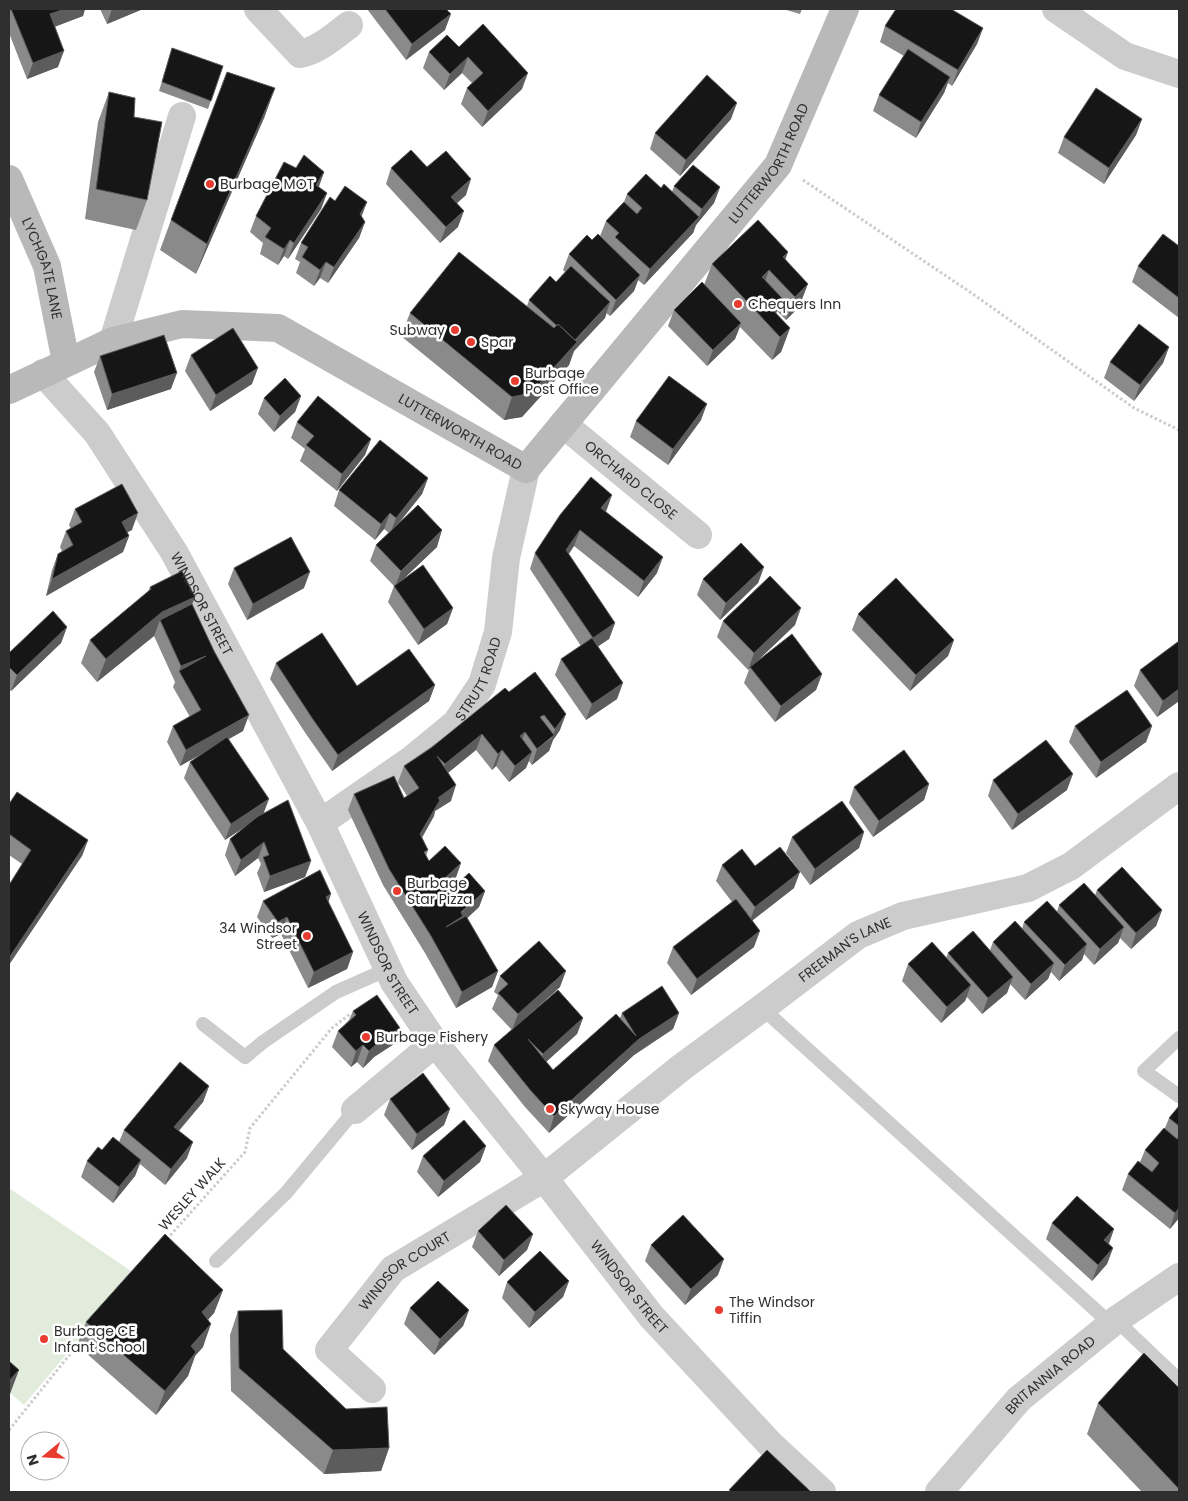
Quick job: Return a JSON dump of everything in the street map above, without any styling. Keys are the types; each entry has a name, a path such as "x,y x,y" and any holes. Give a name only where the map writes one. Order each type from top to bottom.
{"main road":[{"name":"LUTTERWORTH ROAD","path":"9,390 54,367 113,341 182,324 278,328 526,469 778,165 845,9"},
{"name":"LYCHGATE LANE","path":"9,179 47,266 54,367"}],"street":[{"path":"258,9 300,54 311,52 322,46 349,25"},
{"path":"1056,9 1125,56 1179,74"},
{"path":"113,341 182,116"},
{"name":"WINDSOR STREET","path":"54,367 174,552 320,823 394,982 435,1043 544,1178 651,1316 770,1444 822,1492"},
{"name":"ORCHARD CLOSE","path":"563,424 698,535"},
{"name":"STRUTT ROAD","path":"320,823 411,760 456,723 482,684 498,632 506,558 526,469"},
{"name":"FREEMAN'S LANE","path":"544,1178 682,1066 858,936 903,916 1028,888 1071,866 1179,786"},
{"path":"355,1110 435,1043"},
{"name":"WINDSOR COURT","path":"372,1389 329,1350 393,1269 544,1178"},
{"name":"BRITANNIA ROAD","path":"939,1492 1019,1399 1113,1322 1179,1277"}],"lane":[{"path":"202,1024 245,1057 336,992 388,969"},
{"path":"762,1008 1179,1380"},
{"path":"1179,1038 1144,1071 1179,1096"},
{"path":"216,1261 286,1193 355,1110"}],"path":[{"path":"778,165 962,287 1134,408 1179,430"},
{"name":"WESLEY WALK","path":"166,1240 245,1152 250,1128 332,1028 355,1011"},
{"path":"9,1430 84,1338"}],"green space":[{"name":"Burbage CE Infant School","path":"9,1188 134,1273 24,1405 9,1392"}],"building":[{"path":"11,9 65,9 50,14 64,51 33,63"},
{"path":"385,9 446,9 451,14 412,44"},
{"path":"896,9 951,9 983,28 958,70 885,26"},
{"path":"483,24 528,73 488,111 467,88 483,73 468,57 450,74 429,52 447,35 459,47"},
{"path":"172,48 223,66 211,101 162,82"},
{"path":"908,49 950,77 921,122 879,95"},
{"name":"Burbage MOT","path":"227,72 275,88 207,244 171,220"},
{"path":"707,75 737,103 686,160 655,133"},
{"path":"1096,88 1142,119 1109,168 1064,137"},
{"path":"109,92 135,98 134,117 162,122 147,200 96,189"},
{"path":"411,150 427,167 446,151 471,179 451,197 464,211 446,227 391,168"},
{"path":"304,155 324,172 316,185 327,193 294,243 290,240 284,249 265,237 271,228 256,216 284,162 296,168"},
{"path":"693,165 720,187 702,209 674,186"},
{"path":"646,174 661,188 664,184 699,217 650,269 615,237 619,233 606,221 624,202 637,214 642,208 627,194"},
{"path":"345,186 367,202 360,214 365,222 334,267 326,262 320,270 302,257 308,247 301,243 330,197 335,201"},
{"path":"758,220 788,252 783,257 808,284 795,297 769,270 762,277 782,298 771,308 790,328 780,337 712,264"},
{"path":"598,234 640,275 616,300 569,254 587,235 592,240"},
{"path":"1163,234 1179,246 1179,298 1138,266"},
{"name":"Spar","path":"459,252 554,328 558,324 577,342 531,393 512,397 410,313"},
{"path":"571,266 610,302 575,340 529,300 550,276 556,282"},
{"path":"702,282 741,323 713,350 674,310"},
{"path":"1139,324 1169,347 1140,385 1110,362"},
{"path":"233,328 258,368 216,395 191,355"},
{"path":"164,335 177,373 112,394 100,356"},
{"path":"669,376 707,404 673,449 636,421"},
{"path":"285,378 301,396 280,416 264,398"},
{"path":"318,396 371,439 342,474 306,445 314,436 297,422"},
{"path":"380,440 428,478 396,518 390,513 381,524 339,490"},
{"path":"591,477 612,495 601,508 663,557 644,581 580,530 566,550 615,623 593,638 535,553 560,515"},
{"path":"122,484 138,513 122,522 129,536 52,579 58,554 73,545 66,531 82,522 75,509"},
{"path":"418,505 442,530 401,571 376,545"},
{"path":"291,537 310,572 253,604 234,568"},
{"path":"741,543 764,567 726,603 703,579"},
{"path":"423,565 453,608 424,629 394,586"},
{"path":"182,571 195,597 162,612 106,659 90,640 151,589 150,587"},
{"path":"770,576 801,608 754,653 723,621"},
{"path":"896,578 954,640 916,675 858,614"},
{"path":"192,604 214,651 249,715 186,750 173,726 201,710 179,671 206,656 181,666 160,620"},
{"path":"53,611 67,627 17,675 9,667 9,653"},
{"path":"322,633 357,686 409,649 435,685 338,755 276,663"},
{"path":"792,634 822,674 781,706 750,667"},
{"path":"592,638 623,683 592,704 561,659"},
{"path":"1179,641 1179,689 1163,701 1140,670"},
{"path":"535,672 566,714 555,729 544,715 540,717 554,735 537,749 525,732 520,736 532,752 515,766 502,750 498,754 482,734 445,764 437,756 456,785 438,798 440,800 420,834 428,850 424,852 429,861 445,846 461,863 442,881 448,892 469,873 485,891 461,912 463,916 446,927 466,916 498,971 462,992 431,936 389,869 354,794 394,776 404,798 419,788 404,766 431,748 505,688 509,692"},
{"path":"1127,690 1152,726 1101,762 1075,726"},
{"path":"227,737 269,799 231,824 190,762"},
{"path":"1046,740 1073,774 1018,814 993,780"},
{"path":"904,750 929,784 879,821 854,787"},
{"path":"17,792 88,840 9,958 9,885 31,850 9,834 9,804"},
{"path":"288,800 311,861 270,876 263,857 269,855 264,842 241,860 230,839 257,817"},
{"path":"842,801 864,832 815,869 792,837"},
{"path":"780,847 800,872 755,907 722,865 742,849 755,866"},
{"path":"1122,867 1162,910 1136,933 1097,890"},
{"name":"34 Windsor Street","path":"320,870 331,894 326,897 353,952 314,972 287,917 278,922 263,901"},
{"path":"1084,883 1124,927 1100,949 1059,905"},
{"path":"736,899 760,931 697,979 673,947"},
{"path":"1047,901 1087,944 1065,965 1024,922"},
{"path":"1015,921 1054,963 1031,984 993,942"},
{"path":"973,931 1013,977 988,998 948,953"},
{"path":"539,941 566,971 518,1014 498,993 508,984 500,976"},
{"path":"932,942 971,985 947,1007 908,964"},
{"path":"662,986 679,1013 639,1039 554,1116 494,1045 558,990 583,1018 543,1054 528,1039 553,1070 616,1014 636,1036 622,1013"},
{"path":"377,995 400,1028 369,1051 363,1045 356,1051 338,1031 356,1015 353,1011"},
{"path":"180,1062 209,1086 174,1127 193,1142 171,1169 124,1130"},
{"path":"423,1073 450,1109 417,1134 390,1099"},
{"path":"1179,1106 1179,1126 1169,1118"},
{"path":"464,1120 486,1146 444,1181 423,1156"},
{"path":"1164,1128 1177,1139 1179,1136 1179,1208 1175,1213 1128,1174 1138,1161 1152,1172 1156,1167 1159,1163 1145,1150"},
{"path":"113,1137 141,1160 119,1187 87,1161 98,1147 102,1150"},
{"path":"1077,1196 1114,1229 1104,1240 1113,1248 1098,1265 1052,1223"},
{"path":"506,1205 533,1234 504,1260 478,1231"},
{"path":"683,1215 724,1259 691,1289 651,1245"},
{"path":"165,1234 223,1290 202,1312 211,1324 191,1346 196,1352 165,1391 86,1322"},
{"path":"540,1251 569,1281 535,1312 507,1282"},
{"path":"438,1281 469,1310 440,1339 410,1308"},
{"path":"282,1310 283,1349 346,1409 387,1407 389,1448 333,1450 239,1368 238,1311"},
{"path":"1144,1353 1179,1388 1179,1489 1098,1403"},
{"path":"9,1361 19,1370 9,1381"},
{"path":"767,1450 811,1492 732,1492 729,1490"}],"place":[{"name":"Burbage MOT","path":"210,184"},
{"name":"Chequers Inn","path":"738,304"},
{"name":"Subway","path":"455,330"},
{"name":"Spar","path":"471,342"},
{"name":"Burbage Post Office","path":"515,381"},
{"name":"Burbage Star Pizza","path":"397,891"},
{"name":"34 Windsor Street","path":"307,936"},
{"name":"Burbage Fishery","path":"366,1037"},
{"name":"Skyway House","path":"550,1109"},
{"name":"The Windsor Tiffin","path":"719,1310"},
{"name":"Burbage CE Infant School","path":"44,1339"}]}
